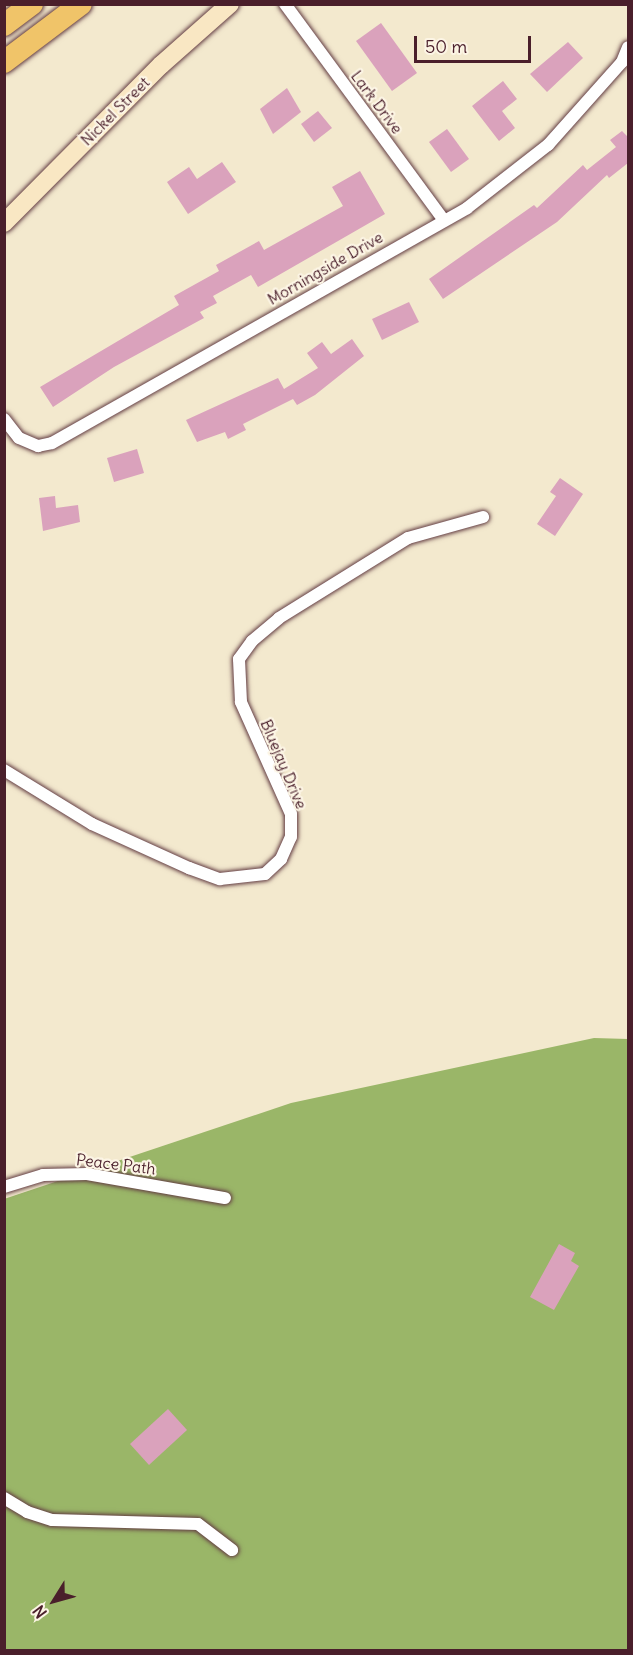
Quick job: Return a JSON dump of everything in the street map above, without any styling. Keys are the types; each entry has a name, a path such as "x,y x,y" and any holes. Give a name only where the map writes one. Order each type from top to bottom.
{"highway":[{"path":"4,25 32,4"},
{"path":"4,62 81,4"}],"street":[{"name":"Nickel Street","path":"4,223 161,65 230,4"},
{"name":"Lark Drive","path":"285,4 444,219"},
{"name":"Morningside Drive","path":"4,419 20,438 38,446 52,443 502,185 548,145 622,62 628,47"},
{"name":"Bluejay Drive","path":"4,770 92,824 189,868 220,879 265,874 284,852 291,837 291,813 241,702 239,659 252,641 279,618 380,554 408,538 483,517"},
{"name":"Peace Path","path":"4,1187 43,1175 87,1174 225,1198"},
{"path":"4,1498 27,1512 52,1520 198,1524 232,1550"}],"green space":[{"path":"594,1038 628,1039 628,1650 5,1650 4,1199 291,1103"}],"building":[{"path":"381,23 417,73 392,91 356,41"},
{"path":"568,42 583,58 547,92 530,74"},
{"path":"503,81 517,99 502,111 515,128 499,141 472,106"},
{"path":"287,88 301,112 273,134 260,109"},
{"path":"318,111 332,128 314,142 301,124"},
{"path":"447,129 469,159 451,172 429,142"},
{"path":"622,131 628,137 628,163 609,178 607,175 557,222 443,299 429,279 534,205 537,208 583,165 587,170 616,147 610,140"},
{"path":"222,162 236,182 188,214 167,182 189,167 197,179"},
{"path":"360,171 385,214 258,287 251,275 213,296 217,303 200,312 204,318 114,367 53,407 40,387 179,305 174,296 219,271 216,265 259,241 264,250 343,206 332,187"},
{"path":"409,302 419,322 382,340 372,319"},
{"path":"352,339 364,356 315,395 297,405 293,399 243,424 246,430 228,439 225,432 197,442 186,420 278,378 284,389 318,368 307,353 322,342 331,354"},
{"path":"137,449 144,473 114,482 107,458"},
{"path":"560,478 583,494 555,536 537,524 556,496 550,492"},
{"path":"55,496 56,508 78,505 80,522 43,531 39,498"},
{"path":"559,1244 575,1253 571,1261 579,1266 554,1310 530,1297"},
{"path":"168,1409 187,1430 149,1465 130,1444"}]}
